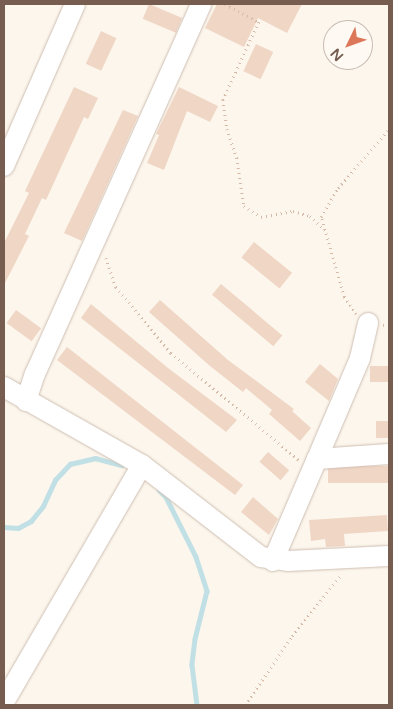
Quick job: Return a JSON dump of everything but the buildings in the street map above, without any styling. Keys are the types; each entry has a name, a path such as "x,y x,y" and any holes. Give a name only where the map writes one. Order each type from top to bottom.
{"street":[{"path":"4,166 76,4"},
{"path":"26,401 94,242 201,4"},
{"path":"273,561 354,376 368,323"},
{"path":"4,388 142,465 249,551 273,561 389,556"},
{"path":"315,465 389,454"},
{"path":"4,702 142,465"}],"path":[{"path":"225,4 259,22 223,100 228,129 238,158 244,206 261,216 293,211 310,216 327,232"},
{"path":"389,129 328,201 321,217 327,232 344,297 368,323 389,324"},
{"path":"94,242 104,251 116,287 171,353 315,465"},
{"path":"245,705 292,636 352,562 350,557"}],"waterway":[{"path":"4,527 18,528 31,521 43,506 55,480 70,464 95,458 122,465"},
{"path":"159,490 166,497 196,557 207,591 195,639 192,665 197,705"}]}
